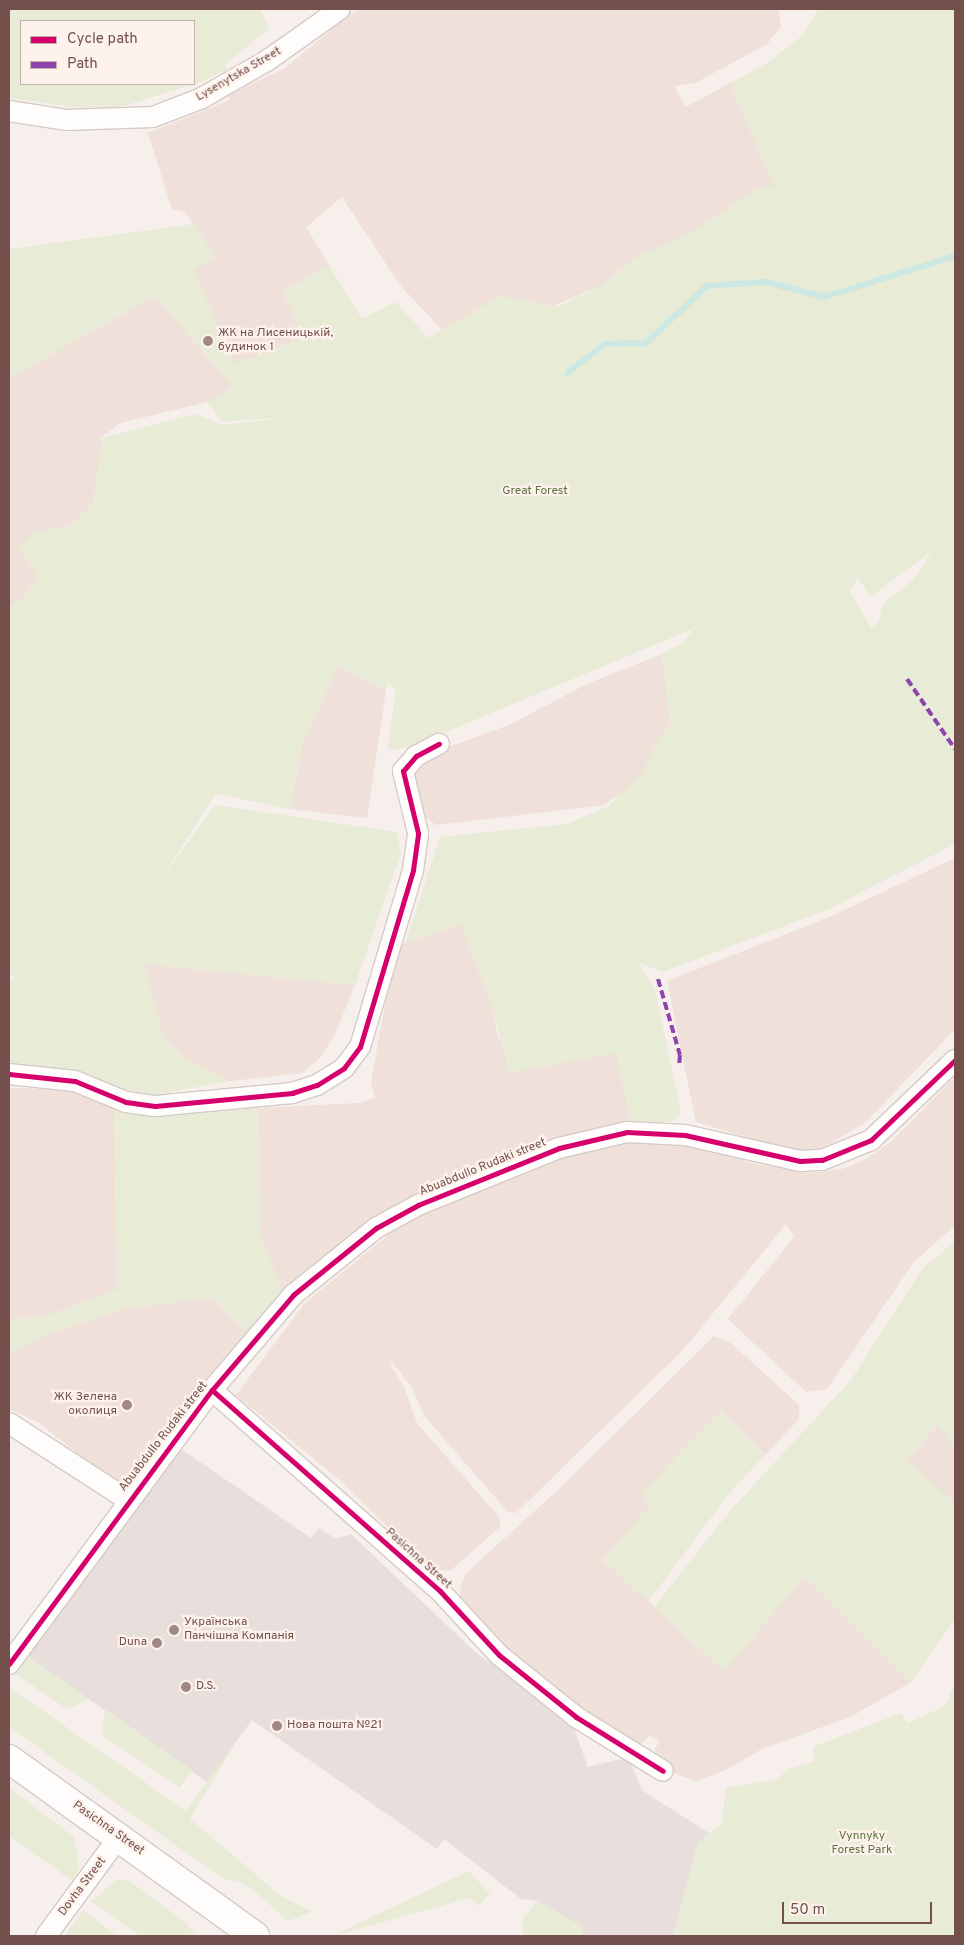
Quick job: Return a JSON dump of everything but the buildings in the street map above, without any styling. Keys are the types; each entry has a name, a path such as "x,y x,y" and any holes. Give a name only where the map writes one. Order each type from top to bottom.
{"main road":[{"name":"Pasichna Street","path":"9,1759 255,1936"}],"street":[{"name":"Lysenytska Street","path":"9,111 75,120 154,117 202,98 268,60 340,9"},
{"path":"9,1074 75,1081 126,1102 154,1106 292,1093 317,1085 344,1068 360,1047 413,870 418,833 403,771 416,756 439,744"},
{"name":"Abuabdullo Rudaki street","path":"9,1664 128,1500 212,1390 293,1295 376,1228 418,1205 559,1148 627,1132 685,1135 800,1161 822,1160 871,1140 955,1060"},
{"name":"Pasichna Street","path":"212,1390 440,1591 499,1655 576,1717 663,1771"},
{"name":"Abuabdullo Rudaki street","path":"9,1423 128,1500"},
{"name":"Dovha Street","path":"46,1936 119,1837"}],"shaded area":[{"path":"366,9 778,9 781,26 767,44 695,83 674,86 686,107 730,83 784,209 457,346 400,285 342,197 306,227 329,265 283,292 304,338 234,364 181,243 192,221 185,212 172,209 148,133 230,100 228,95 285,68 353,12"},
{"path":"155,296 233,387 207,402 120,423 100,438 159,502 9,608 9,378"},
{"path":"662,654 679,782 614,797 605,805 436,825 421,813 413,772 435,752 509,725 589,683"},
{"path":"338,666 386,690 367,818 290,809 302,745"},
{"path":"955,858 955,1029 865,1123 819,1150 796,1152 696,1122 667,981 834,915"},
{"path":"461,924 493,1009 498,1039 617,1053 631,1123 530,1146 386,1210 350,1234 285,1300 259,1231 258,1108 360,1103 375,1098 371,1082 395,950 406,942"},
{"path":"143,964 355,985 334,1036 319,1059 302,1073 231,1081 187,1060 163,1037"},
{"path":"955,1077 955,1225 914,1262 827,1389 806,1392 728,1319 794,1237 786,1224 683,1350 516,1513 508,1512 425,1417 412,1388 393,1363 390,1365 403,1384 417,1423 500,1518 500,1527 450,1571 431,1569 343,1483 236,1395 305,1303 403,1223 447,1203 556,1157 612,1143 652,1141 702,1147 751,1163 809,1173 842,1169 868,1158 892,1141"},
{"path":"9,1088 79,1089 114,1108 117,1290 41,1318 9,1319"},
{"name":"ЖК Зелена околиця","path":"212,1298 252,1337 126,1492 38,1422 9,1409 9,1354 45,1335 127,1308"},
{"path":"714,1336 732,1344 799,1405 799,1419 765,1455 721,1411 641,1494 652,1504 603,1560 724,1670 805,1576 911,1682 852,1716 760,1750 726,1770 696,1781 676,1774 656,1758 655,1748 660,1742 650,1735 640,1745 569,1704 474,1618 460,1598 461,1585 466,1573 559,1489"},
{"path":"937,1425 955,1446 955,1504 907,1460"},
{"path":"181,1449 311,1538 319,1528 336,1539 351,1534 475,1652 571,1720 588,1767 628,1757 643,1791 709,1833 698,1843 673,1936 582,1936 583,1927 537,1901 521,1899 444,1839 437,1849 252,1720 207,1782 26,1655"}],"green space":[{"path":"9,9 260,9 269,29 225,64 227,70 195,84 195,20 20,20 20,85 191,85 114,109 73,107 9,98"},
{"name":"Great Forest","path":"818,9 955,9 955,152 863,185 955,153 955,844 829,909 663,972 639,963 656,993 681,1113 671,1122 631,1123 616,1053 509,1073 493,1009 461,924 406,942 440,837 567,824 607,807 642,774 660,735 671,725 662,654 682,643 695,628 410,747 388,750 396,688 387,684 386,690 338,666 302,745 290,809 216,794 156,886 215,805 397,832 401,853 355,985 145,964 163,1037 187,1060 231,1081 154,1095 122,1089 79,1071 9,1063 9,984 13,977 9,971 9,606 22,599 39,577 18,548 36,531 70,526 93,504 102,438 195,414 223,425 273,419 350,380 273,418 223,422 207,402 233,387 155,296 9,378 9,249 195,224 214,257 194,270 234,364 304,338 283,292 329,265 362,319 396,302 428,338 500,296 558,307 602,285 639,255 683,237 760,187 774,187 730,83 766,64 803,35","holes":["932,551 913,580 883,604 879,622 871,628 850,591 858,577 870,597"]},
{"path":"114,1108 131,1115 165,1116 258,1108 259,1231 285,1300 252,1337 212,1298 127,1308 45,1335 9,1354 9,1319 41,1318 117,1290"},
{"path":"955,1241 955,1446 937,1425 907,1460 955,1504 955,1619 911,1682 805,1576 724,1671 654,1607 730,1511 851,1380 922,1269"},
{"path":"721,1411 765,1455 728,1495 648,1602 603,1560 651,1504 641,1494"},
{"path":"26,1655 89,1699 67,1709 14,1673"},
{"name":"Vynnyky Forest Park","path":"955,1683 955,1936 673,1936 698,1843 722,1823 726,1788 776,1780 789,1769 814,1762 813,1747 901,1713 908,1723 945,1706"},
{"path":"9,1687 186,1811 241,1734 190,1819 281,1896 313,1912 288,1921 242,1883 222,1878 9,1727"},
{"path":"105,1709 192,1770 180,1788 102,1735"},
{"path":"9,1788 74,1837 79,1866 73,1881 9,1836"},
{"path":"469,1871 490,1894 479,1906 469,1898 332,1936"},
{"path":"117,1880 128,1880 185,1922 196,1936 140,1936 91,1901"},
{"path":"537,1901 583,1927 582,1936 523,1935 522,1920"},
{"path":"83,1910 117,1936 65,1936"}],"waterway":[{"path":"567,373 605,344 646,343 707,286 766,282 824,297 955,256"}],"marked path":[{"path":"907,679 955,749"},
{"path":"658,979 680,1055 679,1067"}],"cycle path":[{"path":"9,1074 75,1081 126,1102 155,1106 292,1093 317,1085 344,1068 360,1047 413,870 418,833 403,771 416,756 439,744"},
{"path":"9,1664 212,1390 293,1295 376,1228 418,1205 559,1148 627,1132 685,1135 800,1161 822,1160 871,1140 955,1060"},
{"path":"212,1390 440,1591 499,1655 576,1717 663,1771"}],"place":[{"name":"ЖК на Лисеницькій, будинок 1","path":"208,341"},
{"name":"ЖК Зелена околиця","path":"127,1405"},
{"name":"Українська Панчішна Компанія","path":"174,1630"},
{"name":"Duna","path":"157,1643"},
{"name":"D.S.","path":"186,1687"},
{"name":"Нова пошта №21","path":"277,1726"}]}
